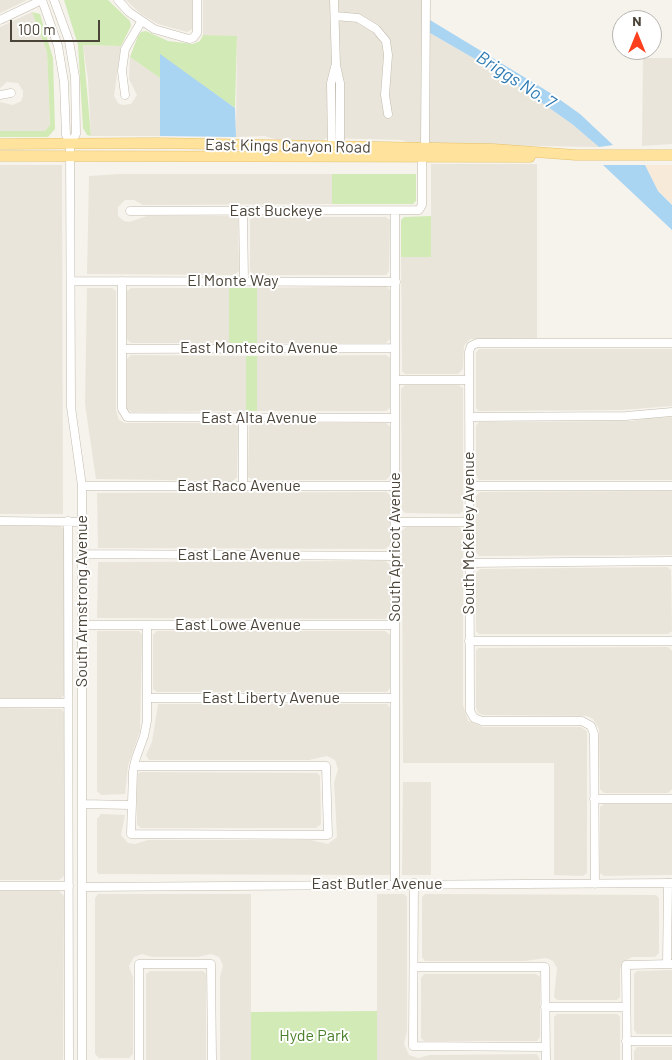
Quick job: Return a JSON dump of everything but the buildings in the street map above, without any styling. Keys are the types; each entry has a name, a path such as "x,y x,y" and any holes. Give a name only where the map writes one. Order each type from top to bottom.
{"main road":[{"name":"East Kings Canyon Road","path":"0,144 424,153 459,153 480,149 576,155 672,155"},
{"name":"East Kings Canyon Road","path":"0,156 336,152"},
{"name":"East Kings Canyon Road","path":"424,153 567,157 576,155"}],"street":[{"path":"0,20 42,0 58,46 64,82 66,134 70,144"},
{"path":"54,0 69,41 75,77 76,134 70,144"},
{"path":"118,0 141,22 171,36 189,39 196,36 197,0"},
{"path":"334,0 336,16 336,65 340,83 336,152"},
{"path":"424,153 426,0"},
{"path":"336,16 358,18 376,29 386,41 388,55 385,94 388,114"},
{"path":"125,95 122,71 125,49 141,22"},
{"path":"0,95 11,93"},
{"name":"South Armstrong Avenue","path":"70,144 71,407 82,486 82,1060"},
{"name":"East Buckeye","path":"130,211 395,211 421,209 424,153"},
{"path":"244,211 244,281"},
{"name":"South Apricot Avenue","path":"395,211 395,884"},
{"name":"El Monte Way","path":"71,280 396,282"},
{"path":"122,281 122,348"},
{"name":"South McKelvey Avenue","path":"594,799 594,734 591,726 582,722 482,721 474,718 469,707 469,380 471,346 477,343 672,343"},
{"name":"East Montecito Avenue","path":"122,348 396,348"},
{"name":"East Alta Avenue","path":"122,348 122,409 124,415 132,418 395,418"},
{"path":"395,380 469,380"},
{"path":"469,417 626,416 672,412"},
{"path":"243,418 243,486"},
{"name":"East Raco Avenue","path":"82,486 395,486"},
{"path":"469,486 672,486"},
{"path":"0,521 82,522"},
{"name":"South Armstrong Avenue","path":"68,521 69,1060"},
{"path":"395,522 469,522"},
{"name":"East Lane Avenue","path":"82,554 395,556"},
{"path":"469,563 672,561"},
{"name":"East Lowe Avenue","path":"82,625 395,625"},
{"path":"134,766 326,766 328,835 131,834 134,766 146,729 148,698 147,625"},
{"path":"469,641 672,641"},
{"name":"East Liberty Avenue","path":"148,698 395,698"},
{"path":"0,703 68,703"},
{"path":"595,884 594,799 672,799"},
{"path":"82,804 131,805"},
{"path":"414,883 413,1046 546,1047"},
{"name":"East Butler Avenue","path":"82,887 414,883 670,883"},
{"path":"626,1060 626,965 669,964 670,883"},
{"path":"0,886 69,886"},
{"path":"139,1060 139,964 211,964 212,1060"},
{"path":"414,967 545,967 546,1060"},
{"path":"545,1007 626,1007"},
{"path":"626,1041 672,1041"}],"shaded area":[{"path":"0,0 27,0 0,13"},
{"path":"126,0 192,0 192,29 187,32 158,24 141,14"},
{"path":"203,0 430,0 430,33 501,74 572,124 599,147 412,144 402,140 327,138 323,140 278,140 264,136 236,137 237,37 203,35"},
{"path":"32,12 47,52 50,125 45,131 0,131 0,102 13,105 21,101 23,91 18,83 7,82 0,88 0,27"},
{"path":"83,45 121,46 114,96 118,103 122,105 131,104 137,95 129,79 130,57 160,78 160,136 91,136 88,80"},
{"path":"672,58 672,144 642,146 643,60"},
{"path":"431,164 537,164 537,338 470,339 464,346 463,369 458,374 405,374 402,371 401,257 431,257"},
{"path":"0,165 62,165 63,514 0,514"},
{"path":"645,165 672,165 672,205 658,191"},
{"path":"120,174 332,174 332,204 143,205 134,200 125,200 118,207 118,216 124,221 129,222 147,216 235,216 238,220 239,271 234,275 87,274 89,176"},
{"path":"254,217 386,217 390,220 389,271 386,275 254,275 250,271 250,220"},
{"path":"386,286 390,290 390,339 386,343 257,343 257,288"},
{"path":"87,288 112,288 116,291 116,410 119,420 125,423 234,423 238,427 237,477 233,481 96,479 85,404"},
{"path":"131,288 229,288 229,343 131,343 127,339 127,291"},
{"path":"479,349 672,349 672,406 622,410 479,411 476,408 476,353"},
{"path":"131,355 246,356 246,411 132,412 127,409 127,359"},
{"path":"386,355 390,358 390,408 386,411 257,411 257,356"},
{"path":"405,385 458,385 463,388 463,511 459,514 405,513 402,510 401,389"},
{"path":"672,417 672,480 479,480 476,475 476,426 479,422 632,421"},
{"path":"253,423 386,423 390,427 390,476 386,480 253,480 248,477 249,427"},
{"path":"672,491 672,555 479,556 476,552 476,496 480,492"},
{"path":"386,492 390,495 390,545 385,549 98,548 97,493"},
{"path":"0,526 60,526 64,529 64,695 61,698 0,698"},
{"path":"406,527 459,527 463,530 463,705 468,721 483,727 581,727 587,731 587,873 583,876 554,875 554,763 403,763 402,531"},
{"path":"385,561 390,565 390,615 385,619 97,618 98,562"},
{"path":"667,567 671,570 672,631 668,634 479,634 476,631 476,573 480,569"},
{"path":"97,631 139,631 142,635 140,731 128,766 125,794 101,795 97,791"},
{"path":"157,631 385,631 390,635 390,688 387,692 157,692 153,689 153,635"},
{"path":"668,647 672,651 672,789 668,793 604,793 600,789 599,729 593,719 587,716 483,715 478,713 476,707 476,651 478,648"},
{"path":"158,704 387,704 390,708 390,875 99,874 97,872 97,819 101,814 125,815 121,835 128,843 135,844 148,840 311,840 328,844 337,837 334,783 338,769 335,760 327,756 309,760 149,760 146,755 152,742"},
{"path":"0,708 61,709 64,712 64,876 59,880 0,880"},
{"path":"141,772 317,773 320,776 321,824 316,828 141,828 137,825 137,786 138,774"},
{"path":"403,782 431,782 431,875 402,875"},
{"path":"604,804 672,804 672,875 604,876 600,873 600,807"},
{"path":"0,891 59,891 64,896 63,1060 0,1060"},
{"path":"98,894 251,894 251,1060 220,1060 220,977 223,965 219,957 211,954 198,957 152,957 142,954 134,957 129,966 133,978 133,1054 129,1058 99,1058 95,1054 95,898"},
{"path":"377,894 404,894 407,897 407,1031 404,1044 409,1055 418,1058 430,1055 537,1054 540,1060 377,1060"},
{"path":"425,894 656,895 659,898 659,953 655,957 632,957 623,962 620,969 620,997 617,1000 557,1000 554,997 557,968 553,961 546,958 525,961 425,961 422,957 422,897"},
{"path":"672,970 672,1034 637,1034 634,1030 634,974 637,971"},
{"path":"150,971 203,971 206,974 206,1060 146,1060 146,974"},
{"path":"424,974 536,974 540,977 540,1037 537,1041 424,1041 421,1038 421,978"},
{"path":"557,1014 617,1014 620,1017 620,1060 554,1060 554,1017"},
{"path":"637,1047 672,1047 672,1060 634,1060 634,1051"}],"green space":[{"path":"64,0 108,0 130,21 131,26 121,46 83,45 91,136 87,135 83,128 78,45"},
{"path":"32,12 40,14 53,58 55,129 48,137 0,137 0,131 45,131 50,125 47,52"},
{"path":"146,31 168,41 193,44 200,41 203,35 237,36 235,108 160,55 160,78 130,57 138,36 141,32"},
{"path":"332,174 416,174 416,201 413,204 332,204"},
{"path":"431,216 431,257 401,257 401,220 404,217"},
{"path":"229,288 257,288 257,343 229,343"},
{"path":"246,356 257,356 257,411 246,411"},
{"name":"Hyde Park","path":"377,1011 377,1060 251,1060 251,1012"}],"water":[{"name":"Briggs No. 7","path":"430,20 552,94 580,114 613,145 599,147 572,124 501,74 430,33"},
{"path":"160,54 235,108 236,137 160,136"},
{"path":"603,165 645,165 658,191 672,205 672,230"}]}
